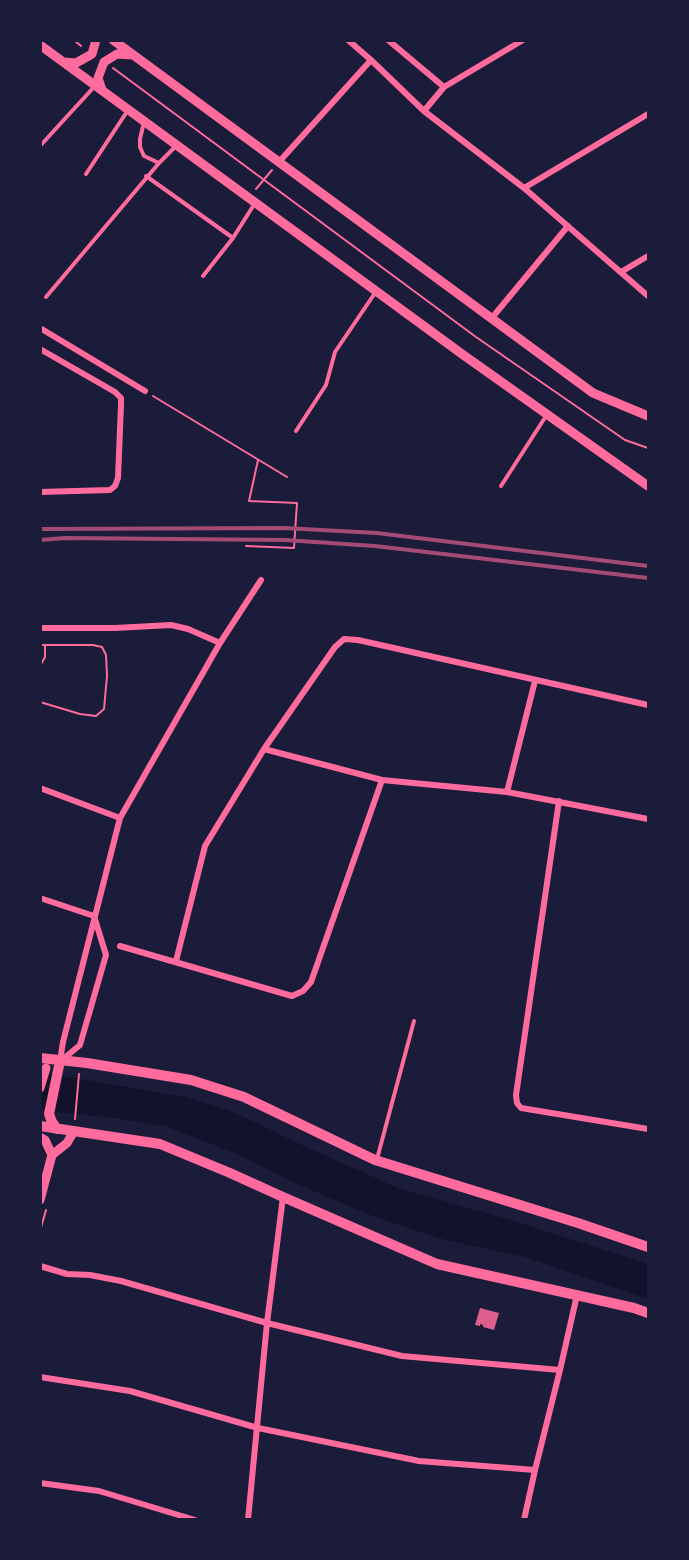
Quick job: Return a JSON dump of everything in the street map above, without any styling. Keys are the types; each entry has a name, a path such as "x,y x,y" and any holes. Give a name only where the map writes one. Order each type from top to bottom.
{"main road":[{"path":"40,1058 87,1063 191,1080 244,1097 377,1160 648,1247"},
{"path":"57,1129 49,1112 60,1061"},
{"path":"40,1126 160,1144 437,1264 648,1313"}],"street":[{"path":"62,61 76,63 92,54 96,40"},
{"path":"113,40 593,393 648,416"},
{"path":"348,40 424,111 524,188 648,296"},
{"path":"388,40 444,87"},
{"path":"424,111 444,87 524,40"},
{"path":"40,45 376,291 648,486"},
{"path":"99,88 99,78 104,62 117,54 132,55"},
{"path":"278,163 371,60"},
{"path":"524,188 648,114"},
{"path":"491,319 568,226"},
{"path":"621,272 648,256"},
{"path":"40,328 145,391"},
{"path":"40,349 116,392 121,398 122,405 118,478 115,486 110,490 40,492"},
{"path":"60,1061 120,818 220,643 261,580"},
{"path":"40,628 171,625 188,628 220,643"},
{"path":"176,961 206,846 264,749 335,647 344,639 358,640 648,705"},
{"path":"507,792 535,681"},
{"path":"264,749 382,780 507,792 648,819"},
{"path":"120,946 292,996 303,991 311,982 382,780"},
{"path":"40,788 120,818"},
{"path":"559,801 516,1095 517,1103 521,1108 648,1129"},
{"path":"40,898 94,916"},
{"path":"40,1088 44,1068 52,1067 80,1045 106,955 94,916"},
{"path":"40,1200 52,1155 67,1143 74,1131"},
{"path":"40,1137 45,1140 52,1155"},
{"path":"248,1520 267,1323 283,1197"},
{"path":"40,1266 67,1274 90,1275 121,1281 267,1323 402,1356 560,1370"},
{"path":"524,1520 577,1295"},
{"path":"40,1377 130,1391 258,1428 419,1461 535,1470"},
{"path":"40,1483 99,1491 195,1520"}],"lane":[{"path":"40,146 99,88"},
{"path":"86,174 128,110"},
{"path":"144,121 140,147 144,156 159,163"},
{"path":"46,297 146,176 177,146"},
{"path":"146,176 233,238"},
{"path":"204,276 233,238 252,200"},
{"path":"296,431 326,385 335,352 376,291"},
{"path":"501,486 547,414"},
{"path":"377,1160 414,1021"}],"path":[{"path":"74,40 92,54"},
{"path":"104,62 476,337 625,440 648,448"},
{"path":"252,200 278,163"},
{"path":"145,391 287,477"},
{"path":"246,546 294,548 297,503 249,501 258,460"},
{"path":"40,645 102,647 106,655 107,676 104,709 96,716 80,714 40,702"},
{"path":"41,666 45,657 45,645"},
{"path":"75,1117 79,1075"}],"shaded area":[{"path":"40,1072 186,1097 231,1111 400,1189 504,1218 648,1264 648,1299 525,1257 446,1240 375,1217 293,1182 238,1154 165,1126 41,1109"}],"building":[{"path":"480,1308 499,1313 494,1330 480,1324 480,1326 475,1325"}],"railway":[{"path":"40,529 284,528 377,533 648,566"},
{"path":"40,540 65,538 285,540 375,546 648,578"}]}
